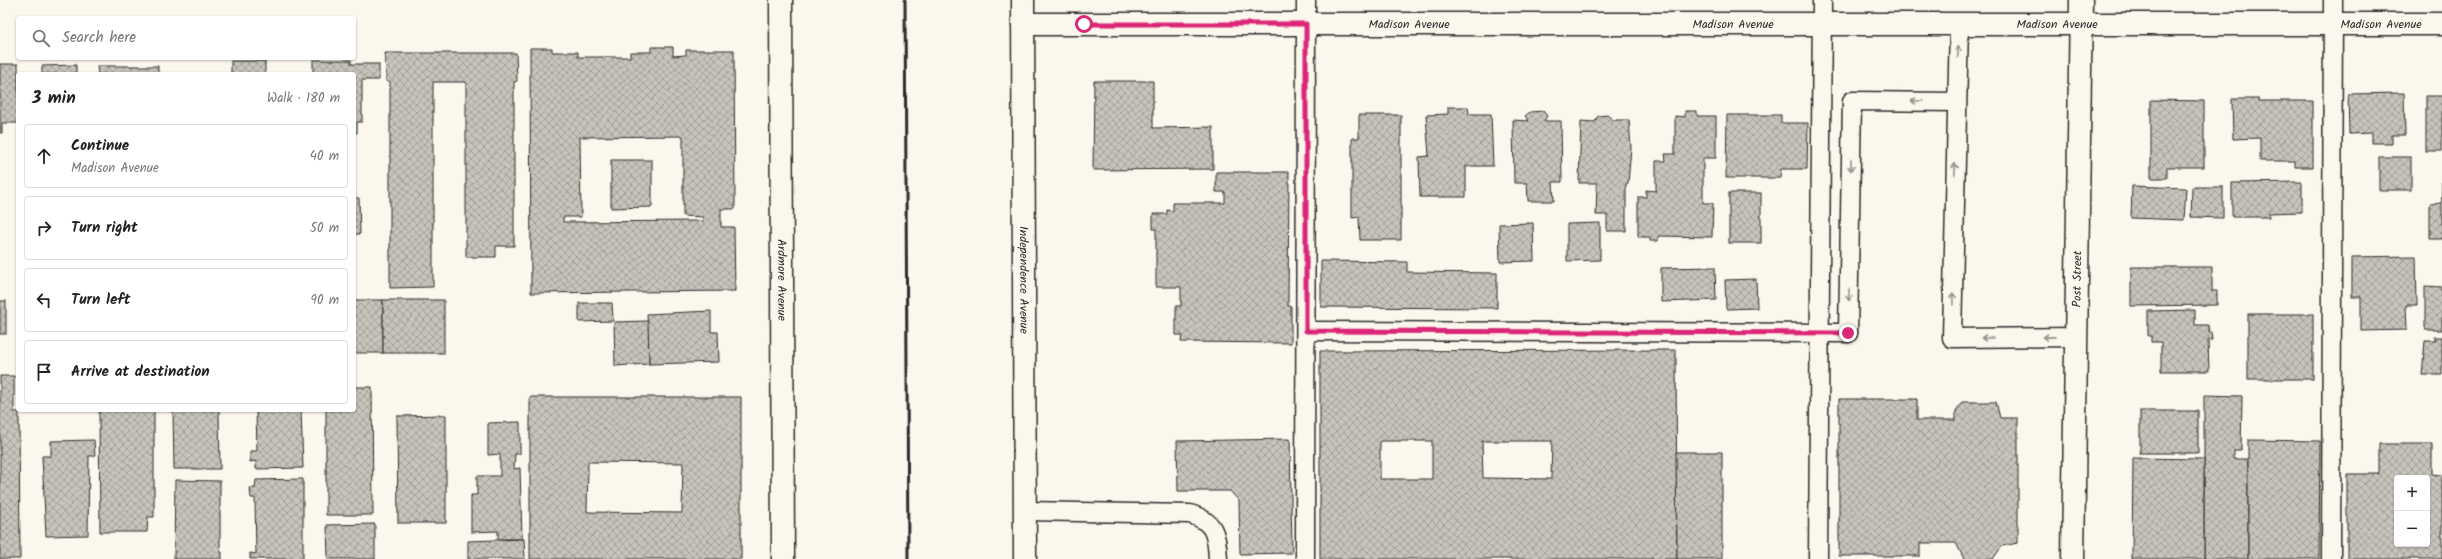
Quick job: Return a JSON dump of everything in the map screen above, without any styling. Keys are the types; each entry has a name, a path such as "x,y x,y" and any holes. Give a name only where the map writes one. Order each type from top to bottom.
{"street":[{"name":"Ardmore Avenue","path":"781,0 783,559"},
{"name":"Independence Avenue","path":"1023,0 1025,559"},
{"name":"Post Street","path":"2073,559 2081,0"},
{"name":"Madison Avenue","path":"1023,24 2442,24"}],"lane":[{"path":"1305,559 1306,0"},
{"path":"1818,559 1822,0"},
{"path":"2331,559 2333,0"},
{"path":"1959,24 1956,102 1952,338 2076,337"},
{"path":"1306,331 1848,333 1852,101 1956,102"},
{"path":"1025,511 1190,514 1205,519 1215,533 1218,559"}],"building":[{"path":"651,47 673,47 673,56 686,55 686,50 734,50 735,209 721,209 721,227 734,227 735,291 531,293 530,48 552,48 552,52 578,52 578,57 630,57 630,52 651,52","holes":["683,136 683,216 703,217 703,221 563,222 563,217 581,217 580,137"]},
{"path":"385,53 516,53 517,81 514,82 514,246 496,246 496,257 466,257 466,82 433,82 433,287 390,288 390,82 386,81"},
{"path":"313,60 351,60 351,64 379,64 379,80 362,80 362,122 357,122 357,133 356,72 313,72"},
{"path":"231,61 265,61 265,72 231,72"},
{"path":"0,64 18,64 18,72 16,72 16,123 2,123 2,133 0,133"},
{"path":"76,65 76,72 42,72 42,66"},
{"path":"97,66 158,66 158,72 98,72"},
{"path":"1094,81 1153,81 1153,128 1213,127 1213,169 1093,170"},
{"path":"2404,93 2405,135 2392,135 2392,143 2371,143 2371,133 2349,134 2348,94"},
{"path":"2426,96 2442,96 2442,151 2426,151"},
{"path":"2232,99 2259,99 2259,101 2313,101 2313,167 2295,167 2295,161 2260,161 2260,138 2233,139"},
{"path":"2151,100 2204,101 2204,167 2167,167 2167,178 2151,178"},
{"path":"1448,107 1468,107 1469,114 1491,114 1493,166 1466,166 1466,197 1420,197 1419,157 1429,156 1426,115 1448,114"},
{"path":"1543,111 1547,116 1544,121 1561,121 1562,182 1553,182 1554,201 1528,201 1527,183 1514,183 1513,120 1529,121 1525,116 1530,112"},
{"path":"1685,111 1697,111 1697,116 1716,116 1716,158 1703,158 1703,203 1713,203 1712,237 1658,236 1658,241 1650,241 1650,237 1638,237 1638,197 1646,197 1646,190 1656,191 1656,161 1666,161 1665,154 1675,154 1675,116 1685,117"},
{"path":"1359,115 1401,115 1401,240 1360,240 1359,217 1352,218 1352,138 1359,138"},
{"path":"1607,115 1613,120 1629,120 1631,148 1628,183 1626,184 1626,231 1607,231 1607,215 1596,215 1597,183 1579,183 1581,121 1595,122 1598,116"},
{"path":"1727,115 1781,115 1781,123 1808,123 1807,169 1781,169 1780,178 1726,178"},
{"path":"2379,157 2411,157 2411,190 2379,190"},
{"path":"611,160 652,160 652,207 611,208"},
{"path":"1216,172 1289,172 1288,306 1291,306 1291,343 1181,342 1182,335 1176,335 1176,306 1181,306 1181,287 1156,287 1156,229 1153,229 1153,214 1167,214 1167,210 1173,211 1173,203 1225,203 1225,192 1216,192"},
{"path":"2302,182 2302,212 2269,213 2269,217 2232,217 2232,183"},
{"path":"2132,186 2186,188 2184,220 2131,218"},
{"path":"2192,187 2223,187 2223,218 2191,217"},
{"path":"1729,193 1761,193 1761,243 1729,243"},
{"path":"356,198 359,198 360,234 356,234"},
{"path":"2442,203 2442,239 2430,239 2430,204"},
{"path":"1533,223 1534,261 1500,262 1499,224"},
{"path":"1600,223 1600,260 1567,261 1567,224"},
{"path":"2416,256 2417,305 2406,305 2407,330 2361,331 2361,297 2352,297 2352,257"},
{"path":"1321,261 1407,262 1407,272 1497,273 1497,308 1321,307"},
{"path":"1715,267 1716,300 1661,302 1661,268"},
{"path":"2131,267 2212,267 2212,291 2217,291 2217,305 2131,306"},
{"path":"1756,279 1757,308 1726,309 1725,280"},
{"path":"2425,286 2442,287 2442,330 2425,330"},
{"path":"356,300 383,300 383,353 356,353"},
{"path":"383,300 444,300 444,353 383,353"},
{"path":"0,301 6,301 6,334 0,334"},
{"path":"579,303 612,303 613,321 579,322"},
{"path":"2195,310 2195,325 2208,325 2209,333 2211,332 2212,340 2208,340 2209,371 2161,371 2161,342 2151,342 2151,336 2148,336 2148,311"},
{"path":"711,311 711,332 718,332 719,362 649,364 647,314"},
{"path":"2248,314 2313,314 2313,379 2248,379"},
{"path":"648,321 649,364 615,366 614,322"},
{"path":"2435,337 2442,337 2442,375 2422,375 2425,341 2436,341"},
{"path":"1676,350 1677,559 1320,559 1320,351","holes":["1380,441 1432,441 1432,479 1380,479","1482,441 1552,441 1551,479 1483,478"]},
{"path":"0,376 14,376 14,412 19,412 20,559 0,559"},
{"path":"356,387 372,387 373,515 326,515 326,412 356,412"},
{"path":"2204,395 2242,396 2241,450 2234,450 2234,459 2248,459 2248,559 2204,559"},
{"path":"530,397 741,397 741,559 530,559","holes":["588,462 683,463 682,513 587,512"]},
{"path":"1839,399 1917,399 1917,420 1956,420 1956,411 1962,402 1996,402 2000,418 2018,418 2018,543 2002,546 1993,559 1964,559 1956,543 1920,543 1920,556 1839,556"},
{"path":"2140,411 2198,411 2198,453 2140,453"},
{"path":"99,412 154,412 154,517 148,517 147,532 100,532"},
{"path":"173,412 219,412 220,469 174,469"},
{"path":"256,412 301,412 303,468 256,469 256,461 250,462 250,451 257,451"},
{"path":"446,415 446,523 398,523 397,416"},
{"path":"520,422 520,454 515,454 514,469 520,468 522,539 498,539 498,531 471,532 471,495 477,495 477,476 500,476 500,454 488,455 488,423"},
{"path":"1290,439 1292,553 1240,554 1239,501 1230,491 1178,491 1177,441"},
{"path":"94,440 95,456 89,456 88,535 46,536 42,456 51,456 51,441"},
{"path":"2248,440 2320,441 2319,559 2248,559"},
{"path":"2379,444 2432,444 2432,474 2442,475 2442,559 2347,559 2347,474 2379,474"},
{"path":"1676,452 1722,452 1722,559 1677,559"},
{"path":"2133,458 2204,459 2204,559 2132,559"},
{"path":"303,479 303,559 250,559 250,553 256,554 255,498 251,498 250,488 255,488 256,480"},
{"path":"175,480 220,481 220,552 222,552 222,559 174,559"},
{"path":"375,524 375,559 328,559 327,525"},
{"path":"524,539 525,559 468,559 468,541"}],"railway":[{"path":"905,0 908,559"}],"route":[{"path":"1084,24 1306,24 1306,331 1848,333"}]}
